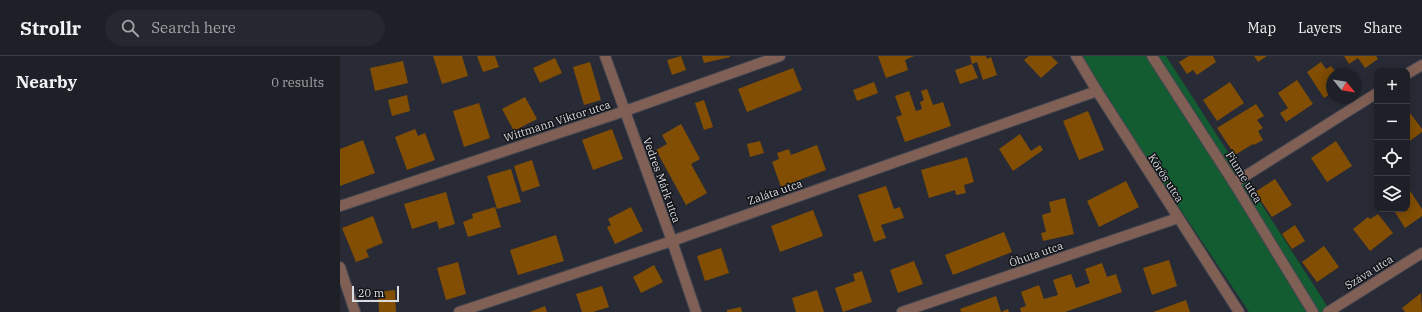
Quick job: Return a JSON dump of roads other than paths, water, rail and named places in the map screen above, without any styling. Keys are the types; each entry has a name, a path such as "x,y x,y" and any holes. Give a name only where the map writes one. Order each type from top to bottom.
{"street":[{"name":"Vedres Márk utca","path":"605,56 696,312"},
{"name":"Wittmann Viktor utca","path":"340,206 625,111 780,56"},
{"name":"Körös utca","path":"1076,56 1239,312"},
{"name":"Fiume utca","path":"1152,56 1234,183 1313,312"},
{"path":"1410,72 1422,65"},
{"name":"Zaláta utca","path":"459,312 672,241 1097,91"},
{"path":"1234,183 1374,95"},
{"name":"Óhuta utca","path":"902,312 1178,218"},
{"name":"Száva utca","path":"1328,312 1422,252"},
{"path":"340,267 355,312"}]}
